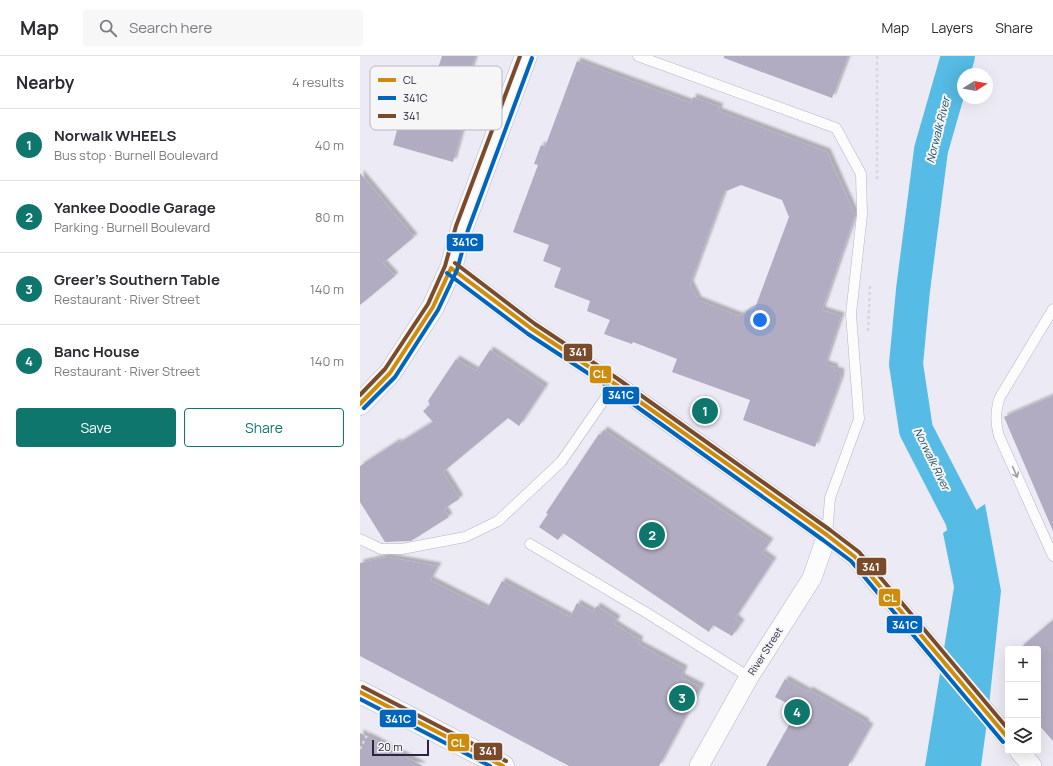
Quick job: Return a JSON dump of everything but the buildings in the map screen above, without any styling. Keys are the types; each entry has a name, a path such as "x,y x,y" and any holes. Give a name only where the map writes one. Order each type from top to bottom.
{"main road":[{"path":"502,120 526,56"},
{"path":"360,404 390,373 433,307 451,268 462,228 498,130"},
{"path":"360,692 503,766"}],"street":[{"path":"451,268 532,329 615,384 827,535 855,557 1005,734"},
{"name":"River Street","path":"699,766 749,677 812,578 827,535"},
{"path":"1022,754 1032,766"}],"lane":[{"path":"638,56 836,128 861,174 862,214 851,314 860,419 830,498 827,535"},
{"path":"1053,309 1000,397 996,410 996,424 999,436 1053,556"},
{"path":"360,539 381,549 402,549 465,537 498,521 561,462 615,384"},
{"path":"530,544 647,613 749,677"}],"path":[{"path":"360,749 369,731"}],"water":[{"path":"985,504 1001,591 981,766 925,766 954,587 943,533"}],"waterway":[{"name":"Norwalk River","path":"958,56 931,150 913,290 906,364 916,430 962,519 973,565"}],"transit line":[{"name":"341","path":"502,104 520,56"},
{"name":"341C","path":"364,408 395,377 438,310 457,270 468,230 532,58"},
{"name":"341","path":"360,395 385,369 428,304 445,266 456,226 492,130"},
{"name":"341","path":"455,263 535,324 618,379 859,552 1005,725"},
{"name":"CL","path":"451,268 532,329 615,384 827,535 855,557 1005,734"},
{"name":"CL","path":"360,404 390,373 433,307 451,268"},
{"name":"341C","path":"447,273 528,334 612,389 851,561 1003,742"},
{"name":"341","path":"363,687 506,761"},
{"name":"CL","path":"360,692 503,766"},
{"name":"341C","path":"360,699 490,766"}],"place":[{"name":"Norwalk WHEELS","path":"705,411"},
{"name":"Yankee Doodle Garage","path":"652,535"},
{"name":"Greer’s Southern Table","path":"682,698"},
{"name":"Banc House","path":"797,712"}]}
